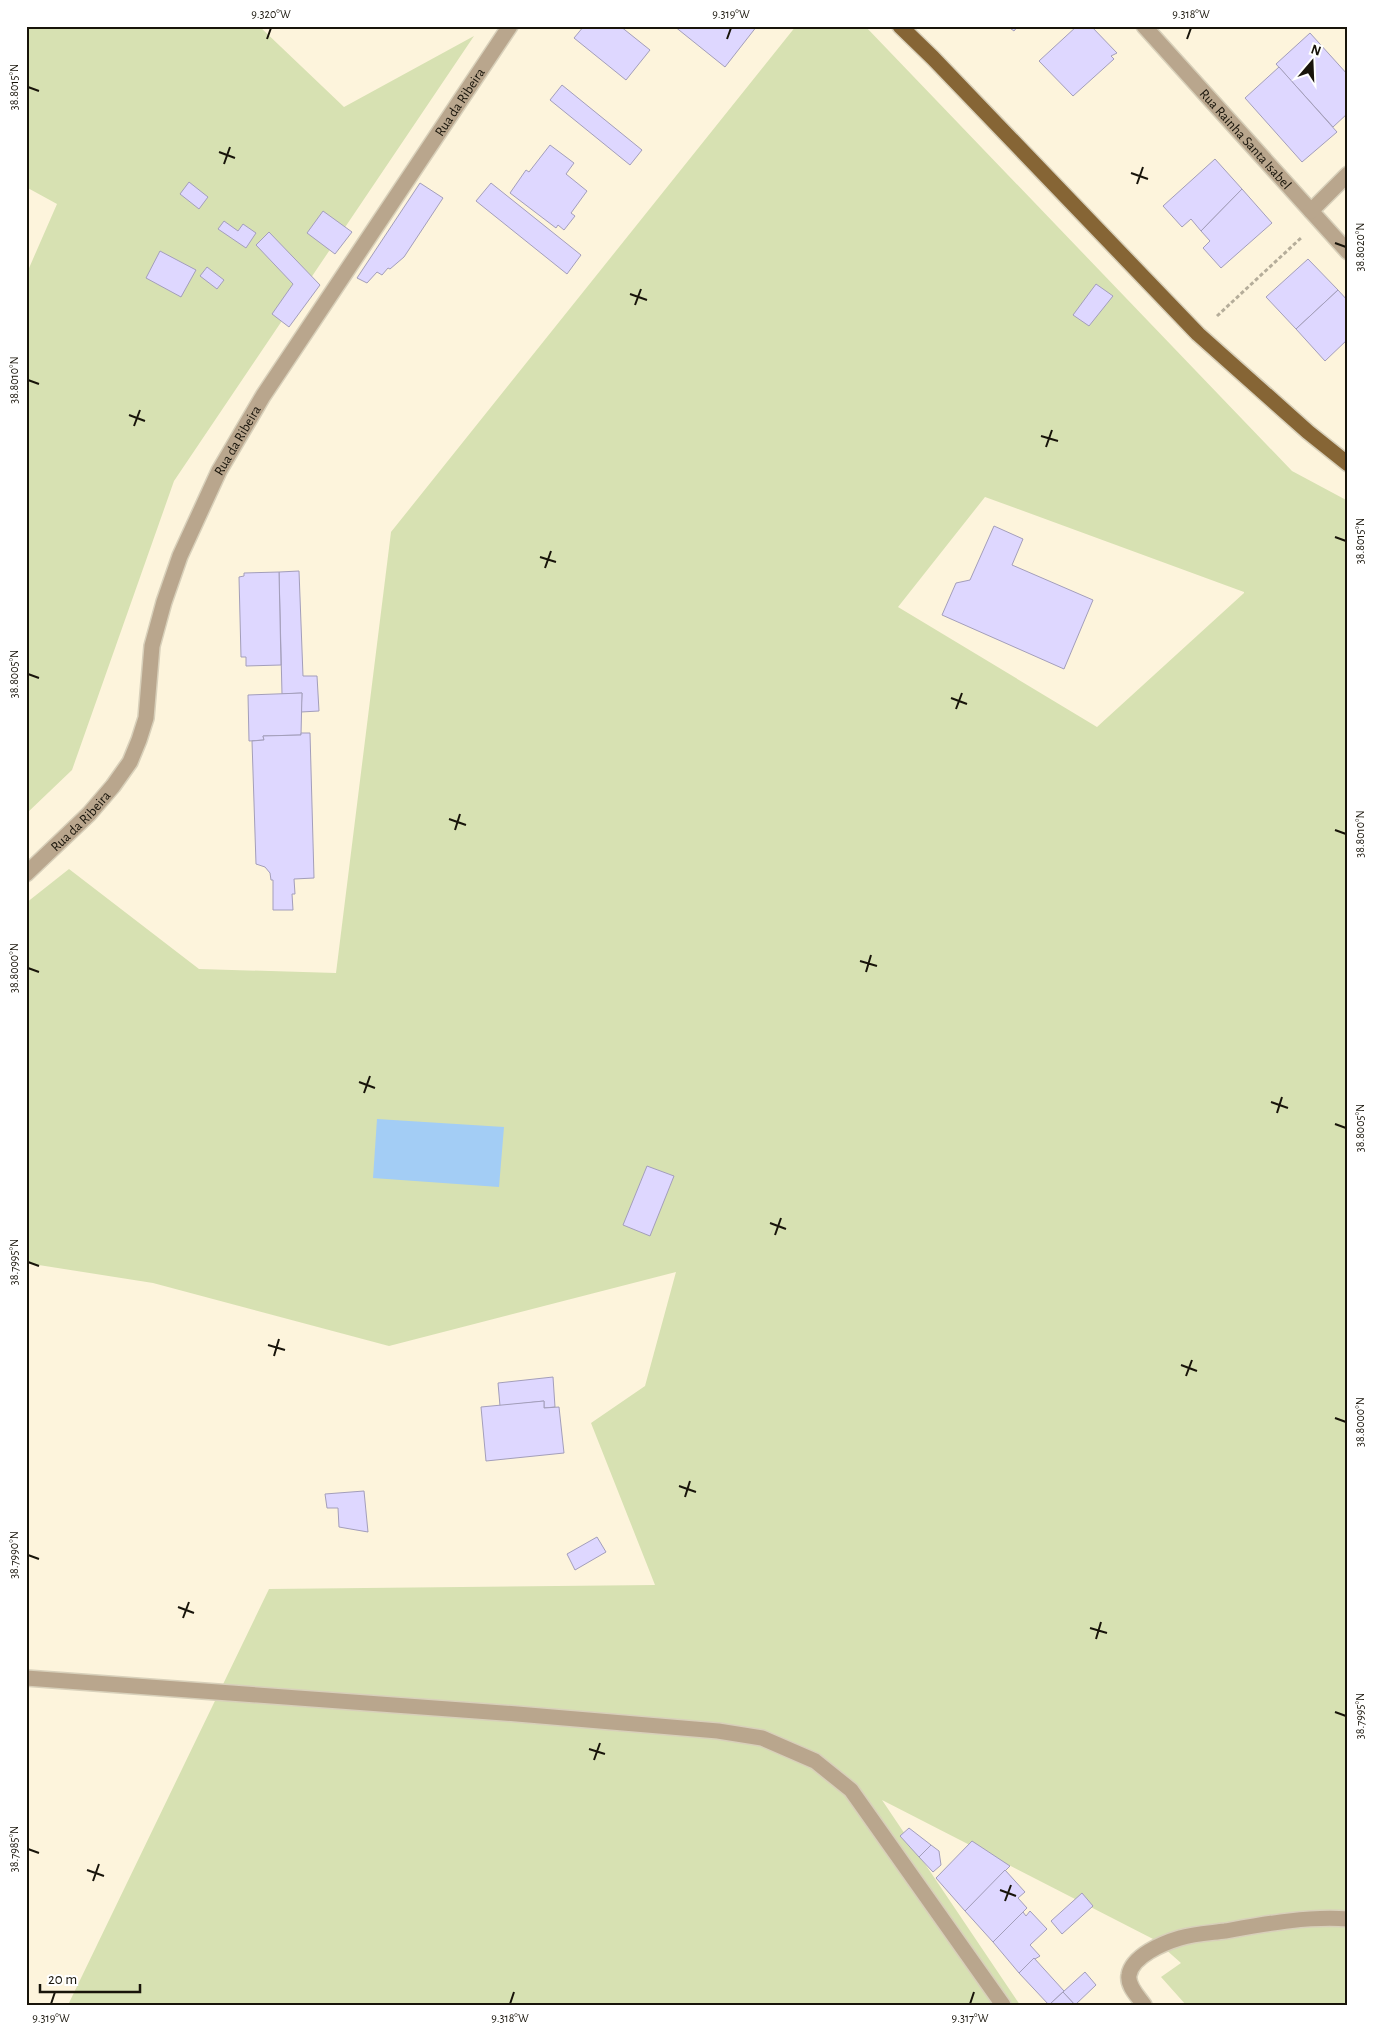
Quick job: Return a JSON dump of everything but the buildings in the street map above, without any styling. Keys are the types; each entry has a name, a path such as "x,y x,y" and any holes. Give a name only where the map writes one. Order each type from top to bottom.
{"main road":[{"path":"900,26 1198,334 1308,432 1348,464"}],"street":[{"name":"Rua da Ribeira","path":"26,874 89,814 113,786 130,762 146,718 152,646 164,602 180,556 219,471 263,396 510,26"},
{"name":"Rua Rainha Santa Isabel","path":"1144,26 1348,252"},
{"path":"1316,216 1348,174"},
{"path":"26,1678 517,1714 718,1731 762,1738 815,1761 851,1790 1003,2005"},
{"path":"1144,2005 1128,1981 1129,1973 1135,1964 1158,1946 1181,1938 1250,1927 1297,1921 1348,1919"}],"path":[{"path":"1198,334 1316,216"}],"green space":[{"path":"26,26 259,26 344,107 474,36 174,481 72,770 26,814 26,275 57,204 26,187"},
{"path":"796,26 865,26 1292,471 1348,501 1348,2005 1186,2005 1161,1977 1181,1963 1155,1940 882,1800 1020,2005 68,2005 269,1589 655,1585 591,1423 645,1386 676,1272 389,1346 153,1283 26,1263 26,903 69,869 199,969 336,973 391,532","holes":["985,497 1244,592 1097,727 898,607"]}],"water":[{"path":"377,1119 504,1127 499,1187 373,1178"}]}
